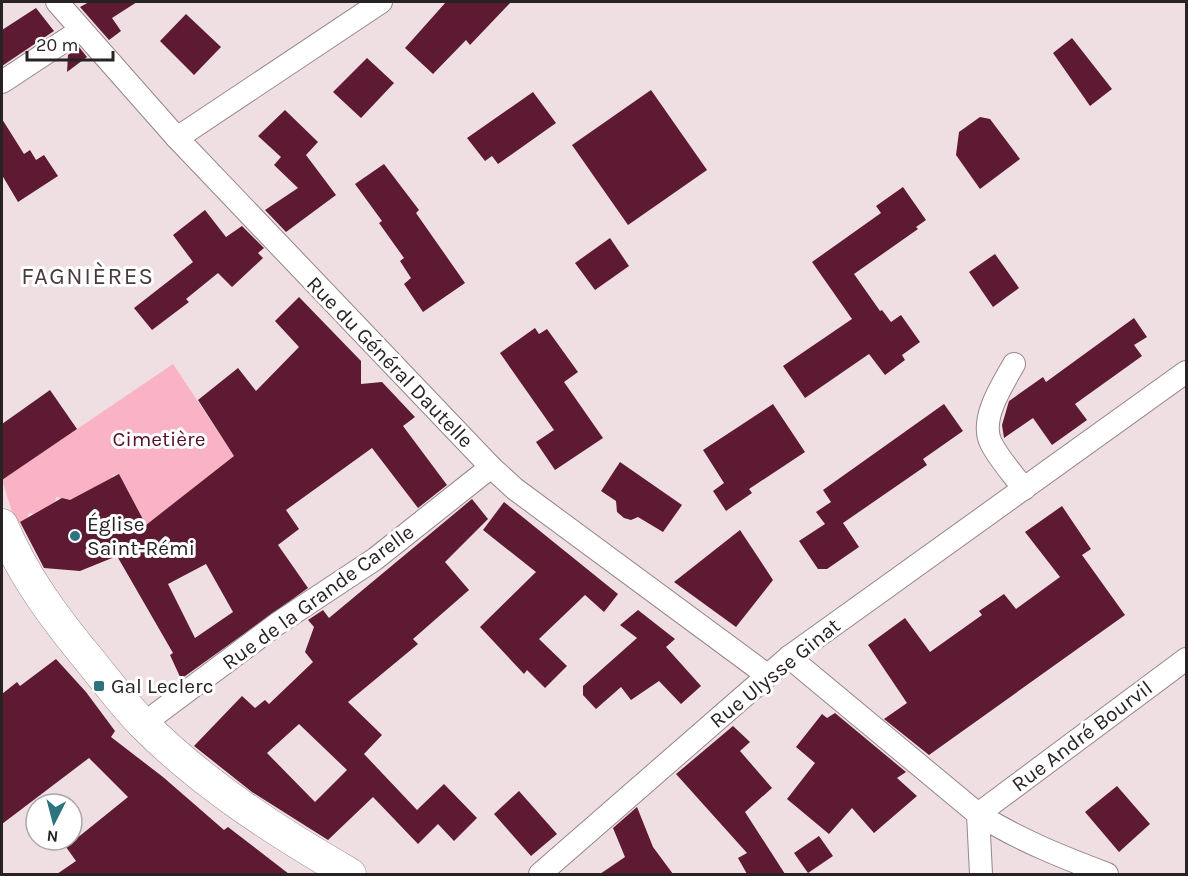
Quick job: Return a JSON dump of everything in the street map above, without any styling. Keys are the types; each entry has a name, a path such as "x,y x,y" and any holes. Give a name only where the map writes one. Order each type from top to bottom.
{"street":[{"name":"Rue du Général Dautelle","path":"57,2 177,138 491,467 515,489 767,675"},
{"path":"177,138 381,2"},
{"path":"2,82 81,30"},
{"path":"1014,364 995,401 988,425 990,441 1024,489"},
{"name":"Rue Ulysse Ginat","path":"540,874 789,657 1186,372"},
{"name":"Rue de la Grande Carelle","path":"143,724 277,624 375,559 491,467"},
{"path":"2,525 12,549 44,601 143,724 187,764 225,794 350,874"},
{"path":"789,657 978,814 1003,831 1049,853 1107,874"},
{"name":"Rue André Bourvil","path":"978,814 1186,659"},
{"path":"978,814 981,874"}],"green space":[{"name":"Cimetière","path":"173,364 234,456 144,527 128,490 114,474 112,478 62,505 60,498 56,497 55,502 34,514 29,513 27,519 16,524 2,480"}],"building":[{"path":"89,2 137,2 112,18 121,31 109,40 80,7"},
{"path":"446,2 511,2 470,45 466,40 433,74 405,48"},
{"path":"36,8 54,31 2,66 2,30"},
{"path":"186,14 221,47 194,75 160,41"},
{"path":"1072,38 1112,89 1090,106 1053,53"},
{"path":"79,47 87,57 67,72 68,55"},
{"path":"367,58 394,83 361,118 333,92"},
{"path":"651,90 707,170 628,225 572,145"},
{"path":"533,92 556,123 498,164 492,156 485,161 467,138"},
{"path":"285,110 318,142 306,155 336,195 286,232 265,210 298,188 274,165 281,157 258,136"},
{"path":"980,117 990,119 1020,159 980,189 956,155 959,132"},
{"path":"2,119 24,154 30,150 36,160 44,155 58,176 18,202 2,175"},
{"path":"384,164 419,210 416,213 465,283 423,312 404,284 411,278 400,261 404,258 379,223 382,221 355,184"},
{"path":"903,187 926,220 916,227 918,229 854,274 880,311 882,310 891,322 901,315 920,342 902,355 905,360 885,375 869,354 805,398 783,366 852,319 812,262 881,213 876,206"},
{"path":"205,210 226,237 242,226 264,248 258,253 263,258 232,287 218,273 186,299 189,302 152,330 134,308 193,262 173,235"},
{"path":"610,238 629,266 595,290 575,263"},
{"path":"995,254 1019,288 993,307 969,272"},
{"path":"299,297 361,361 361,384 382,382 415,417 403,426 447,485 418,508 372,448 286,510 299,529 278,545 308,588 181,679 170,655 173,653 117,556 80,571 44,568 20,522 62,498 70,500 119,474 146,525 234,456 198,400 238,368 256,391 299,347 275,321","holes":["206,564 233,612 195,638 168,584"]},
{"path":"1134,318 1147,337 1134,345 1142,356 1075,404 1087,420 1052,445 1033,418 1004,438 1002,425 1009,401 1043,377 1046,382"},
{"path":"535,328 539,334 547,329 578,372 564,382 603,438 555,470 536,442 554,430 500,353"},
{"path":"50,390 77,429 2,480 2,424"},
{"path":"773,404 805,452 749,489 752,493 726,511 713,491 724,483 703,450"},
{"path":"944,404 963,431 923,459 927,465 843,523 859,547 827,569 818,569 799,541 825,524 816,512 831,502 823,490"},
{"path":"620,462 682,505 663,532 638,517 631,520 624,518 617,512 616,501 601,491"},
{"path":"472,499 488,519 445,562 469,590 413,639 418,644 348,702 382,735 364,754 417,810 444,784 477,818 454,841 438,824 418,844 373,797 328,840 252,792 194,746 242,696 255,708 265,700 269,704 313,662 305,652 314,627 308,620 323,610 329,618","holes":["299,724 347,770 315,802 267,753"]},
{"path":"504,502 618,594 604,612 585,595 539,639 567,666 545,688 527,670 524,674 480,627 536,572 483,530"},
{"path":"1062,506 1091,549 1082,555 1125,615 929,755 884,719 907,703 868,645 905,618 930,652 982,615 979,611 1004,594 1016,609 1060,577 1025,532"},
{"path":"740,530 773,580 736,627 674,582"},
{"path":"638,610 675,639 666,647 701,686 681,704 659,681 631,700 621,687 596,709 583,695 583,686 637,638 620,625"},
{"path":"56,659 86,692 115,731 111,737 163,777 224,830 228,827 289,874 57,874 76,861 70,852 84,852 84,832 128,797 89,758 44,792 24,792 24,807 2,824 2,694 17,682 20,686"},
{"path":"835,713 906,772 897,778 917,796 874,833 852,808 829,834 787,799 815,763 796,747 822,714 827,718"},
{"path":"733,726 750,742 740,751 772,788 745,812 785,874 747,874 738,858 747,853 676,774"},
{"path":"1117,786 1150,824 1119,852 1085,812"},
{"path":"519,791 557,834 531,856 494,814"},
{"path":"637,807 653,847 673,874 600,874 625,857 613,828"},
{"path":"819,836 833,856 808,873 794,853"}],"place":[{"name":"Église Saint-Rémi","path":"75,536"},
{"name":"Gal Leclerc","path":"99,686"}],"district":[{"name":"FAGNIÈRES","path":"88,276"}]}
